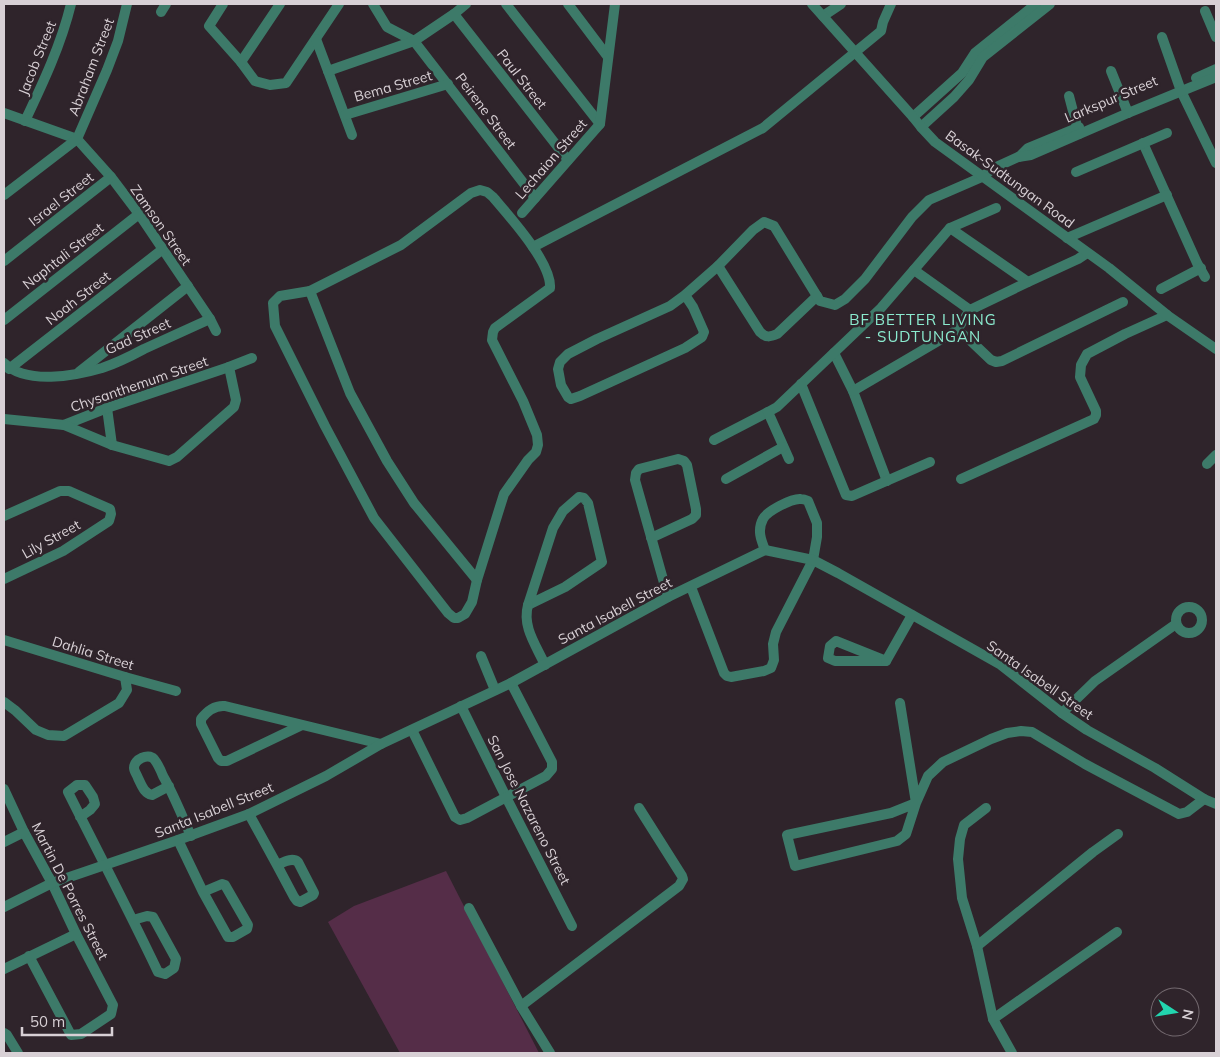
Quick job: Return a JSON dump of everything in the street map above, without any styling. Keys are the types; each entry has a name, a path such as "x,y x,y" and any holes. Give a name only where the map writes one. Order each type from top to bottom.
{"street":[{"name":"Jacob Street","path":"25,121 54,57 71,4"},
{"name":"Abraham Street","path":"77,139 118,41 127,4"},
{"path":"223,4 209,26 255,81 270,85 286,82 339,4"},
{"path":"241,62 280,4"},
{"path":"372,4 387,27 414,41"},
{"path":"328,71 414,41 466,4"},
{"path":"506,4 600,124"},
{"path":"568,4 608,56"},
{"name":"Lechaion Street","path":"522,213 600,124 615,4"},
{"name":"Basak-Sudtungan Road","path":"812,4 935,142 1109,268 1167,315 1216,349"},
{"path":"823,16 841,4"},
{"path":"533,246 762,128 881,31 891,4"},
{"path":"921,127 954,98 966,76 975,53 1042,5"},
{"path":"1205,10 1216,37"},
{"name":"Paul Street","path":"454,14 568,160"},
{"path":"1162,37 1180,88 1216,163"},
{"name":"Bema Street","path":"316,39 352,135"},
{"name":"Peirene Street","path":"414,41 535,198"},
{"name":"Larkspur Street","path":"817,296 820,301 835,305 845,299 865,279 912,217 929,200 982,177 994,168 1018,157 1028,148 1078,131 1180,88 1216,69"},
{"path":"1112,71 1127,110"},
{"path":"913,117 966,76"},
{"name":"Larkspur Street","path":"1180,88 1216,77"},
{"name":"Bema Street","path":"344,114 448,84"},
{"path":"1069,96 1078,131"},
{"path":"4,113 77,139"},
{"path":"1076,172 1167,133"},
{"path":"4,195 77,139"},
{"name":"Zamson Street","path":"77,139 111,177 139,214 210,319 216,331"},
{"path":"1143,143 1203,273 1161,290"},
{"name":"Israel Street","path":"4,261 111,177"},
{"path":"480,190 487,192 493,197 533,246 548,274 551,282 550,288 495,328 493,332 492,340 523,401 537,435 538,445 536,452 528,460 504,494 472,602 465,614 458,618 454,618 448,613 374,518 275,326 273,303 280,296 310,291 401,244 471,193 480,190"},
{"path":"1067,238 1167,195"},
{"path":"714,440 777,407 881,308 950,228 996,208"},
{"name":"Naphtali Street","path":"4,320 139,214"},
{"path":"685,295 693,307 704,332 702,337 685,348 580,396 571,399 568,397 561,385 558,369 560,362 568,354 670,306 718,266 753,230 764,222 774,226 817,296 777,334 764,336 718,266"},
{"path":"950,228 1028,282"},
{"name":"Noah Street","path":"6,366 163,249"},
{"path":"853,391 957,330 970,310 1087,253"},
{"path":"914,270 970,310"},
{"path":"76,374 188,286"},
{"path":"310,291 350,393 387,461 414,503 477,580"},
{"path":"957,330 971,340 991,360 996,362 1002,361 1123,302"},
{"path":"961,478 1094,419 1096,411 1080,377 1081,365 1087,354 1167,315"},
{"name":"Gad Street","path":"6,366 24,375 60,376 76,374 102,368 210,319"},
{"path":"834,353 853,391 887,481"},
{"name":"Chysanthemum Street","path":"4,419 64,425 107,408 252,358"},
{"path":"64,425 112,445 169,461 177,457 234,407 236,400 229,367"},
{"path":"801,384 846,495 852,496 930,462"},
{"path":"107,408 112,445"},
{"path":"768,412 789,459"},
{"path":"726,479 783,446"},
{"path":"1207,464 1216,455"},
{"path":"651,538 692,519 696,515 687,465 684,461 678,459 639,469 635,480 651,538 668,597"},
{"name":"Lily Street","path":"4,516 60,491 69,491 110,509 111,514 109,521 63,551 4,579"},
{"path":"528,605 565,587 602,562 588,503 584,498 579,497 563,511 553,528 528,605 526,615 529,632 545,665"},
{"path":"691,587 724,673 730,677 771,668 774,660 773,644 776,632 813,560 817,537 817,523 808,501 797,499 771,511 763,518 760,538 766,550"},
{"name":"Santa Isabell Street","path":"4,907 52,883 191,836 249,814 326,776 381,744 511,683 668,597 766,550 813,560 1001,665 1062,713 1087,730 1155,768 1204,799 1216,804"},
{"path":"886,662 912,615"},
{"path":"1062,713 1095,680 1176,624"},
{"name":"Dahlia Street","path":"4,640 176,691"},
{"path":"836,641 886,662 835,661 828,658 830,646 836,641"},
{"path":"481,656 495,690"},
{"path":"4,702 36,730 48,736 64,736 119,703 126,690 125,677"},
{"path":"412,730 455,817 460,820 467,818 546,776 552,769 552,762 511,683"},
{"path":"900,702 916,803"},
{"path":"302,725 227,761 221,761 205,733 200,719 205,712 218,705 225,706 381,744"},
{"name":"San Jose Nazareno Street","path":"461,706 572,926"},
{"path":"916,803 891,813 787,835 795,866 897,841 906,834 916,803 928,776 943,762 991,738 1021,730 1032,732 1085,764 1179,814 1187,812 1204,799"},
{"path":"169,786 191,836"},
{"name":"Martin De Porres Street","path":"4,789 24,832 52,883 113,1005 111,1014 81,1034 70,1035 29,956"},
{"path":"521,1006 682,882 682,876 639,808"},
{"path":"986,808 964,824 958,859 962,898 977,946 993,1019 1012,1053"},
{"path":"249,814 277,865"},
{"path":"80,816 158,972 165,974 174,968 176,959 153,917 146,916 133,920"},
{"path":"4,842 24,832"},
{"path":"977,946 1118,834"},
{"path":"178,840 202,892 228,937 233,937 247,929 248,925 226,885 222,884 202,892"},
{"path":"469,908 521,1006 550,1053"},
{"path":"993,1019 1117,932"},
{"path":"4,969 76,934"},
{"path":"4,1033 18,1053"}],"shaded area":[{"path":"446,871 539,1053 400,1053 328,922 354,906"}],"district":[{"name":"BF BETTER LIVING - SUDTUNGAN","path":"923,328"}]}
